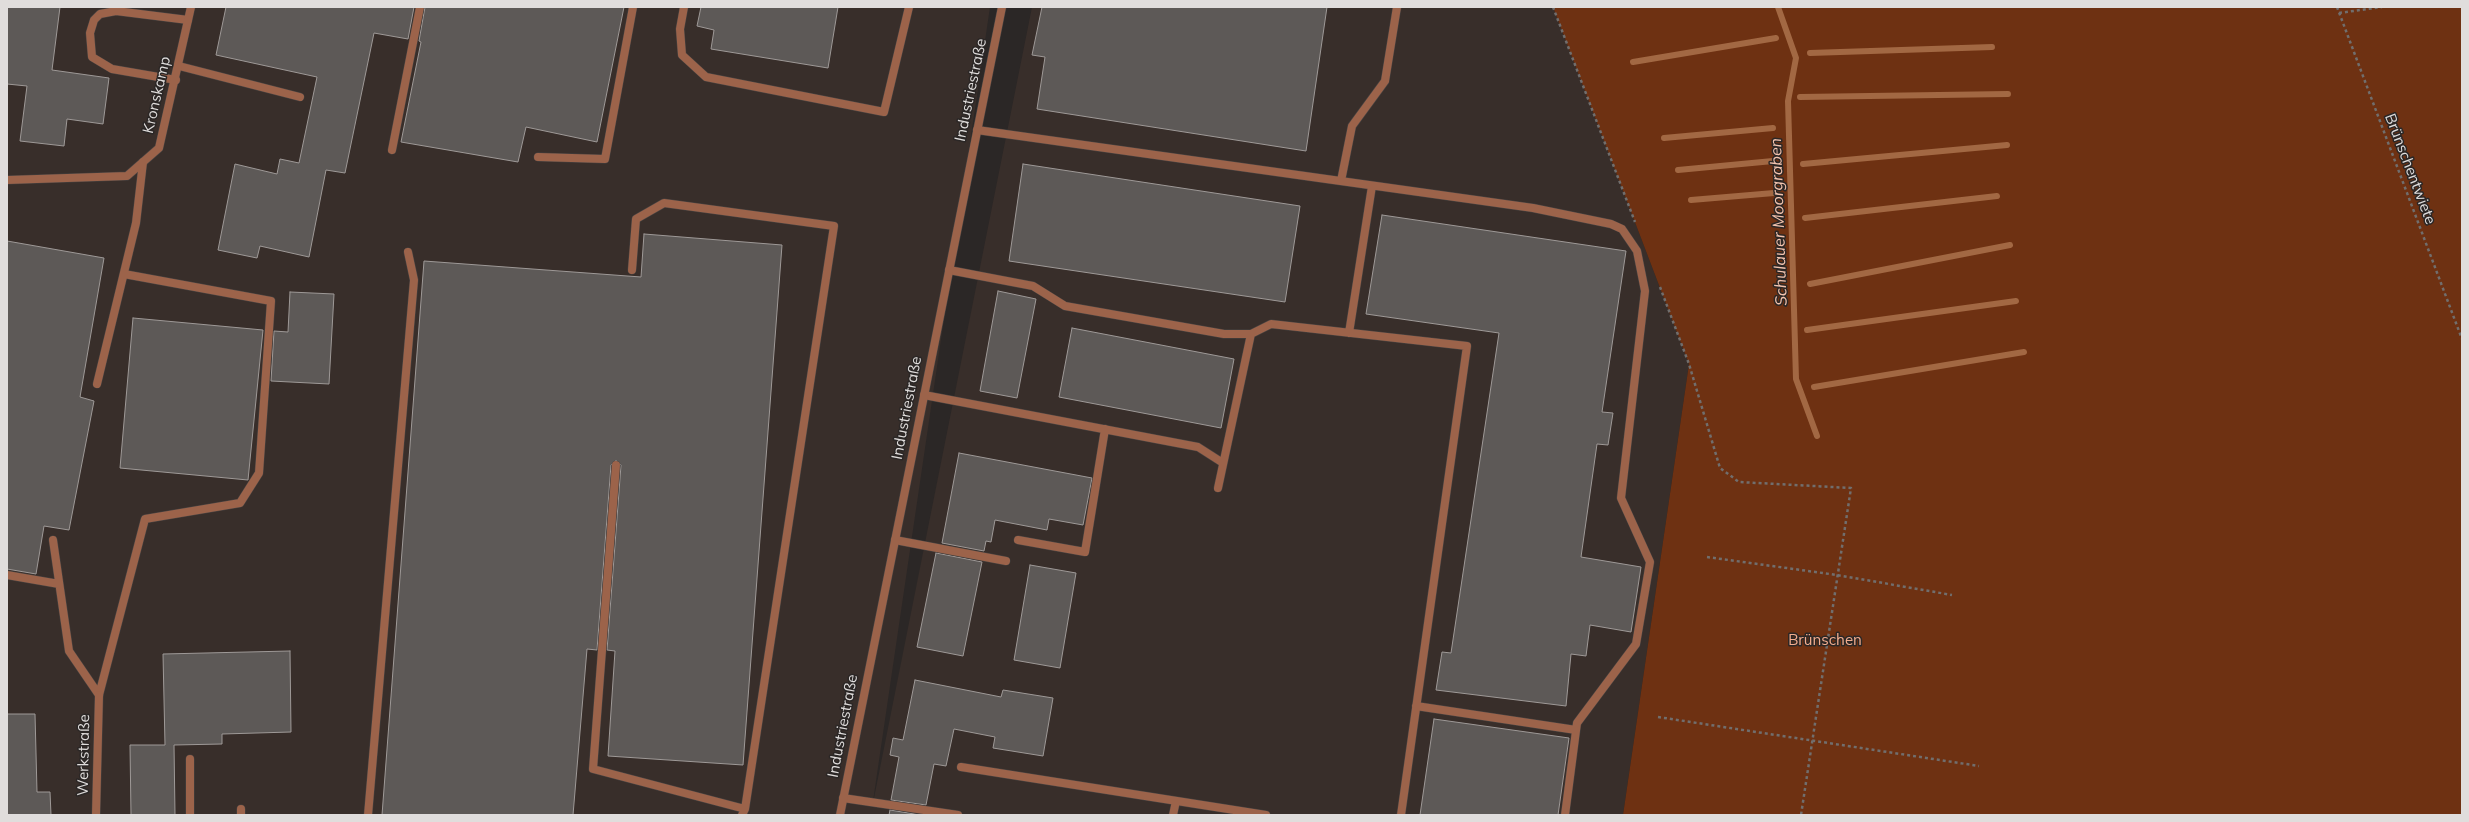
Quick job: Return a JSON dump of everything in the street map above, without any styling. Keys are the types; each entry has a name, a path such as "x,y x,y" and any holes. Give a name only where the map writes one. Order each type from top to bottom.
{"street":[{"name":"Kronskamp","path":"7,180 127,176 160,148 191,7"},
{"path":"392,150 420,7"},
{"path":"538,157 605,159 634,7"},
{"path":"684,7 680,29 682,55 706,77 884,112 909,7"},
{"name":"Industriestraße","path":"840,815 1002,7"},
{"path":"1342,181 1352,126 1385,81 1397,7"},
{"path":"176,80 112,69 92,57 90,33 94,20 100,14 116,11 188,20"},
{"path":"179,66 300,97"},
{"path":"977,130 1533,208 1611,224 1622,229 1637,251 1645,291 1621,498 1650,562 1636,644 1577,722 1566,815"},
{"path":"97,384 136,223 143,162"},
{"path":"1349,333 1372,186"},
{"path":"616,465 593,769 743,812 834,226 664,204 636,219 632,270"},
{"path":"368,815 414,280 408,252"},
{"path":"949,270 1033,286 1065,306 1224,334 1251,334 1271,324 1467,346 1401,815"},
{"name":"Werkstraße","path":"96,815 99,695 144,519 240,503 259,473 271,300 124,274"},
{"path":"1218,488 1251,334"},
{"path":"924,395 1198,447 1223,463"},
{"path":"1018,540 1085,552 1105,429"},
{"path":"53,540 69,651 99,695"},
{"path":"895,540 1006,561"},
{"path":"7,575 60,584"},
{"path":"1416,706 1576,730"},
{"path":"190,759 190,815"},
{"path":"961,768 1266,815"},
{"path":"843,798 958,815"},
{"path":"1173,815 1176,801"}],"path":[{"name":"Brünschentwiete","path":"2337,7 2462,339"},
{"path":"2339,13 2382,7"},
{"path":"1739,482 1851,488 1801,815"},
{"path":"1707,557 1837,575 1952,595"},
{"path":"1658,717 1979,766"}],"shaded area":[{"path":"7,7 990,7 872,808 1032,7 1553,7 1689,364 1623,815 7,815"}],"green space":[{"name":"Brünschen","path":"1553,7 2462,7 2462,815 1623,815 1689,364"}],"building":[{"path":"7,7 60,7 52,70 109,78 103,124 67,119 64,146 20,141 27,86 7,84"},
{"path":"226,7 414,7 408,39 374,33 345,173 326,170 309,257 260,246 257,258 218,250 235,164 277,174 280,159 299,163 317,77 216,55"},
{"path":"425,7 624,7 597,142 526,127 518,162 401,142 421,42 419,41"},
{"path":"701,7 838,7 828,68 711,49 714,30 697,26"},
{"path":"1042,7 1327,7 1306,151 1037,109 1045,57 1032,55"},
{"path":"1023,164 1300,206 1285,302 1009,261"},
{"path":"1382,215 1626,251 1602,412 1613,413 1608,445 1597,444 1581,557 1641,567 1631,632 1590,625 1586,656 1571,654 1566,706 1436,690 1442,652 1451,653 1499,333 1366,314"},
{"path":"644,234 782,245 743,765 608,756 615,651 607,650 621,465 616,460 611,465 597,650 587,649 573,815 382,815 424,261 641,277"},
{"path":"7,241 104,258 80,397 94,401 69,530 44,526 36,574 7,569"},
{"path":"998,291 1036,299 1017,398 980,391"},
{"path":"290,292 334,294 329,384 271,381 274,331 288,332"},
{"path":"133,318 263,330 248,480 120,468"},
{"path":"1072,328 1234,359 1221,428 1059,397"},
{"path":"959,453 1092,478 1083,525 1049,519 1047,530 995,520 991,542 986,541 984,551 942,543"},
{"path":"936,553 982,562 963,656 917,647"},
{"path":"1030,565 1076,573 1060,668 1014,660"},
{"path":"290,651 291,732 222,734 222,744 174,745 175,815 131,815 130,745 165,745 163,654"},
{"path":"915,680 1001,697 1003,690 1053,698 1043,756 993,748 995,737 954,729 946,766 934,764 926,805 891,800 899,757 890,755 893,738 903,740"},
{"path":"7,714 35,714 37,792 50,792 51,815 7,815"},
{"path":"1434,719 1569,738 1558,815 1420,815"},
{"path":"890,810 920,815 889,815"}],"waterway":[{"name":"Schulauer Moorgraben","path":"1778,7 1796,58 1788,101 1796,379 1817,436"},
{"path":"1633,62 1776,38"},
{"path":"1810,53 1992,47"},
{"path":"1800,97 2008,94"},
{"path":"1664,138 1773,128"},
{"path":"1803,164 2007,145"},
{"path":"1678,170 1773,161"},
{"path":"1691,200 1774,193"},
{"path":"1805,218 1997,196"},
{"path":"1810,284 2010,245"},
{"path":"1807,330 2016,301"},
{"path":"1814,387 2024,352"}]}
